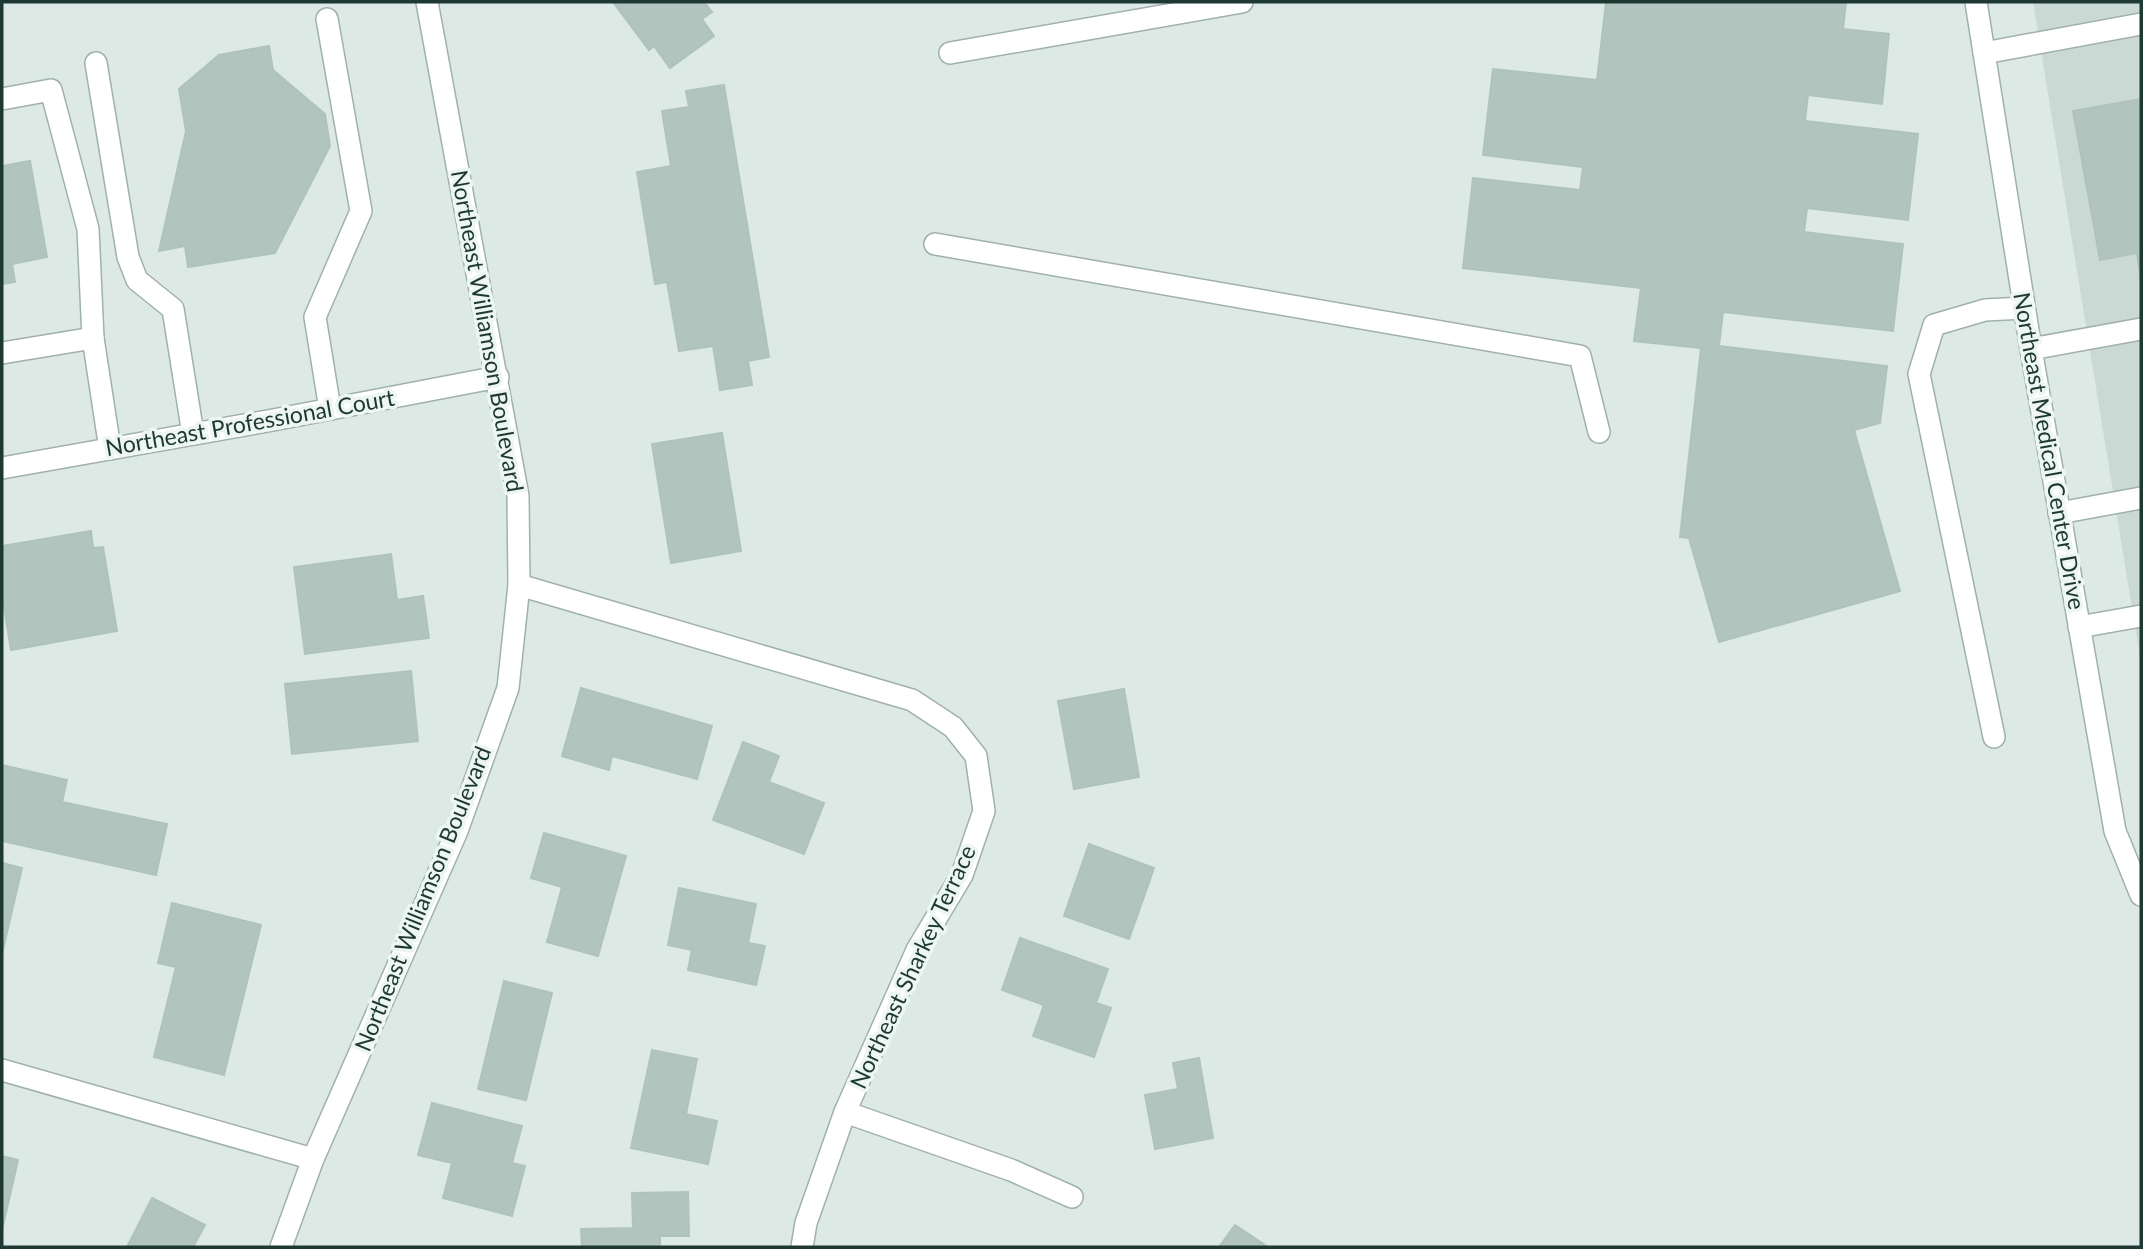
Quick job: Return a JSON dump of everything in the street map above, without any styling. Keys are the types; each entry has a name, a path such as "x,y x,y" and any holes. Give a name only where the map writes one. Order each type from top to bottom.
{"street":[{"name":"Northeast Williamson Boulevard","path":"281,1247 313,1159 457,831 508,688 519,585 518,496 427,2"},
{"path":"950,53 1242,2"},
{"name":"Northeast Medical Center Drive","path":"1976,2 2024,308 2115,831 2141,895"},
{"path":"327,19 361,211 315,317 330,409"},
{"path":"1984,53 2141,23"},
{"path":"96,63 128,257 137,280 173,309 193,434"},
{"path":"2,99 51,90 88,229 93,338 110,449"},
{"path":"934,244 1580,356 1599,432"},
{"path":"1994,737 1919,374 1934,325 1986,310 2024,308"},
{"path":"2031,349 2141,329"},
{"path":"2,353 93,338"},
{"name":"Northeast Professional Court","path":"2,468 498,377"},
{"path":"2059,513 2141,498"},
{"name":"Northeast Sharkey Terrace","path":"519,585 912,700 953,727 976,755 984,811 961,875 917,950 845,1112 806,1223 802,1247"},
{"path":"2079,627 2141,616"},
{"path":"2,1070 313,1159"},
{"path":"845,1112 1010,1170 1072,1197"}],"shaded area":[{"path":"2033,2 2141,2 2141,663"}],"building":[{"path":"613,2 704,2 712,12 702,19 714,36 670,68 654,46 649,50"},
{"path":"1606,2 1846,2 1843,29 1889,34 1882,104 1808,95 1805,121 1918,134 1908,220 1807,208 1804,232 1903,244 1893,331 1723,312 1719,346 1887,366 1880,423 1854,430 1900,591 1719,642 1689,538 1680,537 1701,348 1634,341 1641,288 1463,268 1473,178 1580,190 1583,167 1483,155 1493,69 1597,80"},
{"path":"269,46 273,70 325,114 330,146 275,253 188,267 185,246 159,251 186,131 179,89 219,55"},
{"path":"724,85 769,357 748,361 752,385 720,390 713,346 679,351 667,282 655,284 637,172 671,166 662,111 689,107 686,91"},
{"path":"2141,99 2141,279 2137,253 2100,260 2073,111"},
{"path":"30,161 47,257 12,264 15,282 2,284 2,166"},
{"path":"722,433 741,551 671,563 652,444"},
{"path":"91,531 93,548 103,547 117,631 11,650 2,595 2,546"},
{"path":"391,554 397,600 423,596 429,638 305,654 294,567"},
{"path":"411,671 418,741 292,754 285,684"},
{"path":"581,688 712,726 697,779 612,756 609,770 562,756"},
{"path":"1124,689 1139,777 1074,789 1058,701"},
{"path":"743,742 779,756 769,782 824,803 804,854 713,820"},
{"path":"2,765 67,780 62,802 167,824 156,875 2,841"},
{"path":"544,833 626,856 598,956 547,942 562,887 531,878"},
{"path":"1089,844 1154,868 1129,939 1064,916"},
{"path":"2,863 22,868 2,954"},
{"path":"679,888 756,904 748,943 765,946 756,985 688,970 692,950 668,945"},
{"path":"172,903 261,925 224,1075 154,1057 176,967 158,963"},
{"path":"1020,938 1108,969 1096,1003 1111,1008 1094,1057 1033,1036 1044,1005 1002,990"},
{"path":"504,981 552,993 526,1100 478,1089"},
{"path":"652,1050 697,1059 686,1114 717,1121 708,1164 631,1148"},
{"path":"1199,1058 1213,1138 1155,1149 1145,1095 1178,1089 1173,1063"},
{"path":"432,1103 522,1126 512,1163 525,1166 512,1216 443,1198 452,1163 418,1155"},
{"path":"2,1156 18,1160 2,1230"},
{"path":"688,1192 689,1236 660,1236 660,1247 582,1247 581,1229 633,1228 632,1193"},
{"path":"152,1198 205,1225 193,1247 127,1247"},
{"path":"1235,1225 1268,1247 1219,1247"}]}
